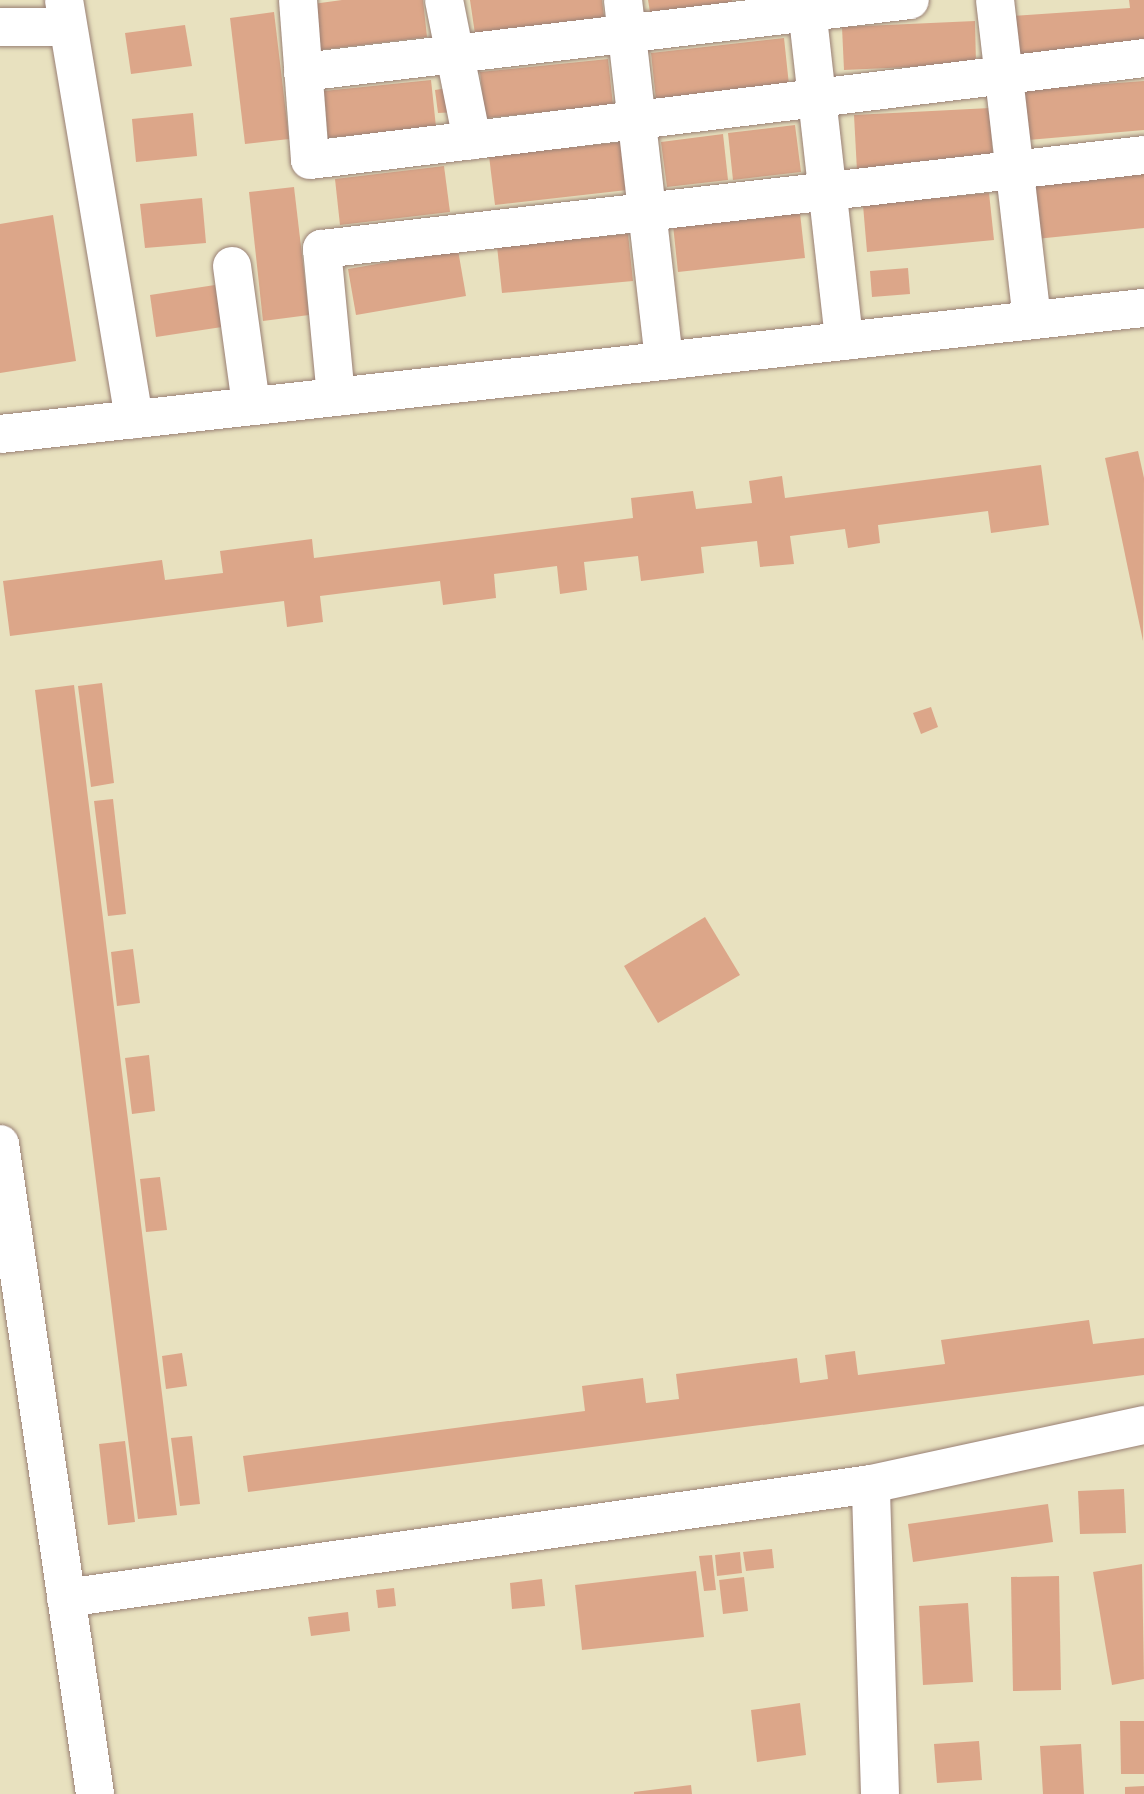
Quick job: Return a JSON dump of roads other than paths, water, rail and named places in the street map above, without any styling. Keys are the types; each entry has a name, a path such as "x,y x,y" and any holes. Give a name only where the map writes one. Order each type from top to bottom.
{"street":[{"path":"298,0 310,160 1004,73 1144,58"},
{"path":"444,0 450,55 467,97 472,140"},
{"path":"303,72 450,55 625,17 910,0"},
{"path":"995,0 1032,320"},
{"path":"806,6 844,341"},
{"path":"0,27 66,14 134,419"},
{"path":"625,17 664,361"},
{"path":"336,397 322,250 1144,155"},
{"path":"232,266 251,405"},
{"path":"0,434 1144,308"},
{"path":"0,1144 95,1794"},
{"path":"66,1598 871,1484 1144,1425"},
{"path":"871,1484 880,1794"}]}
